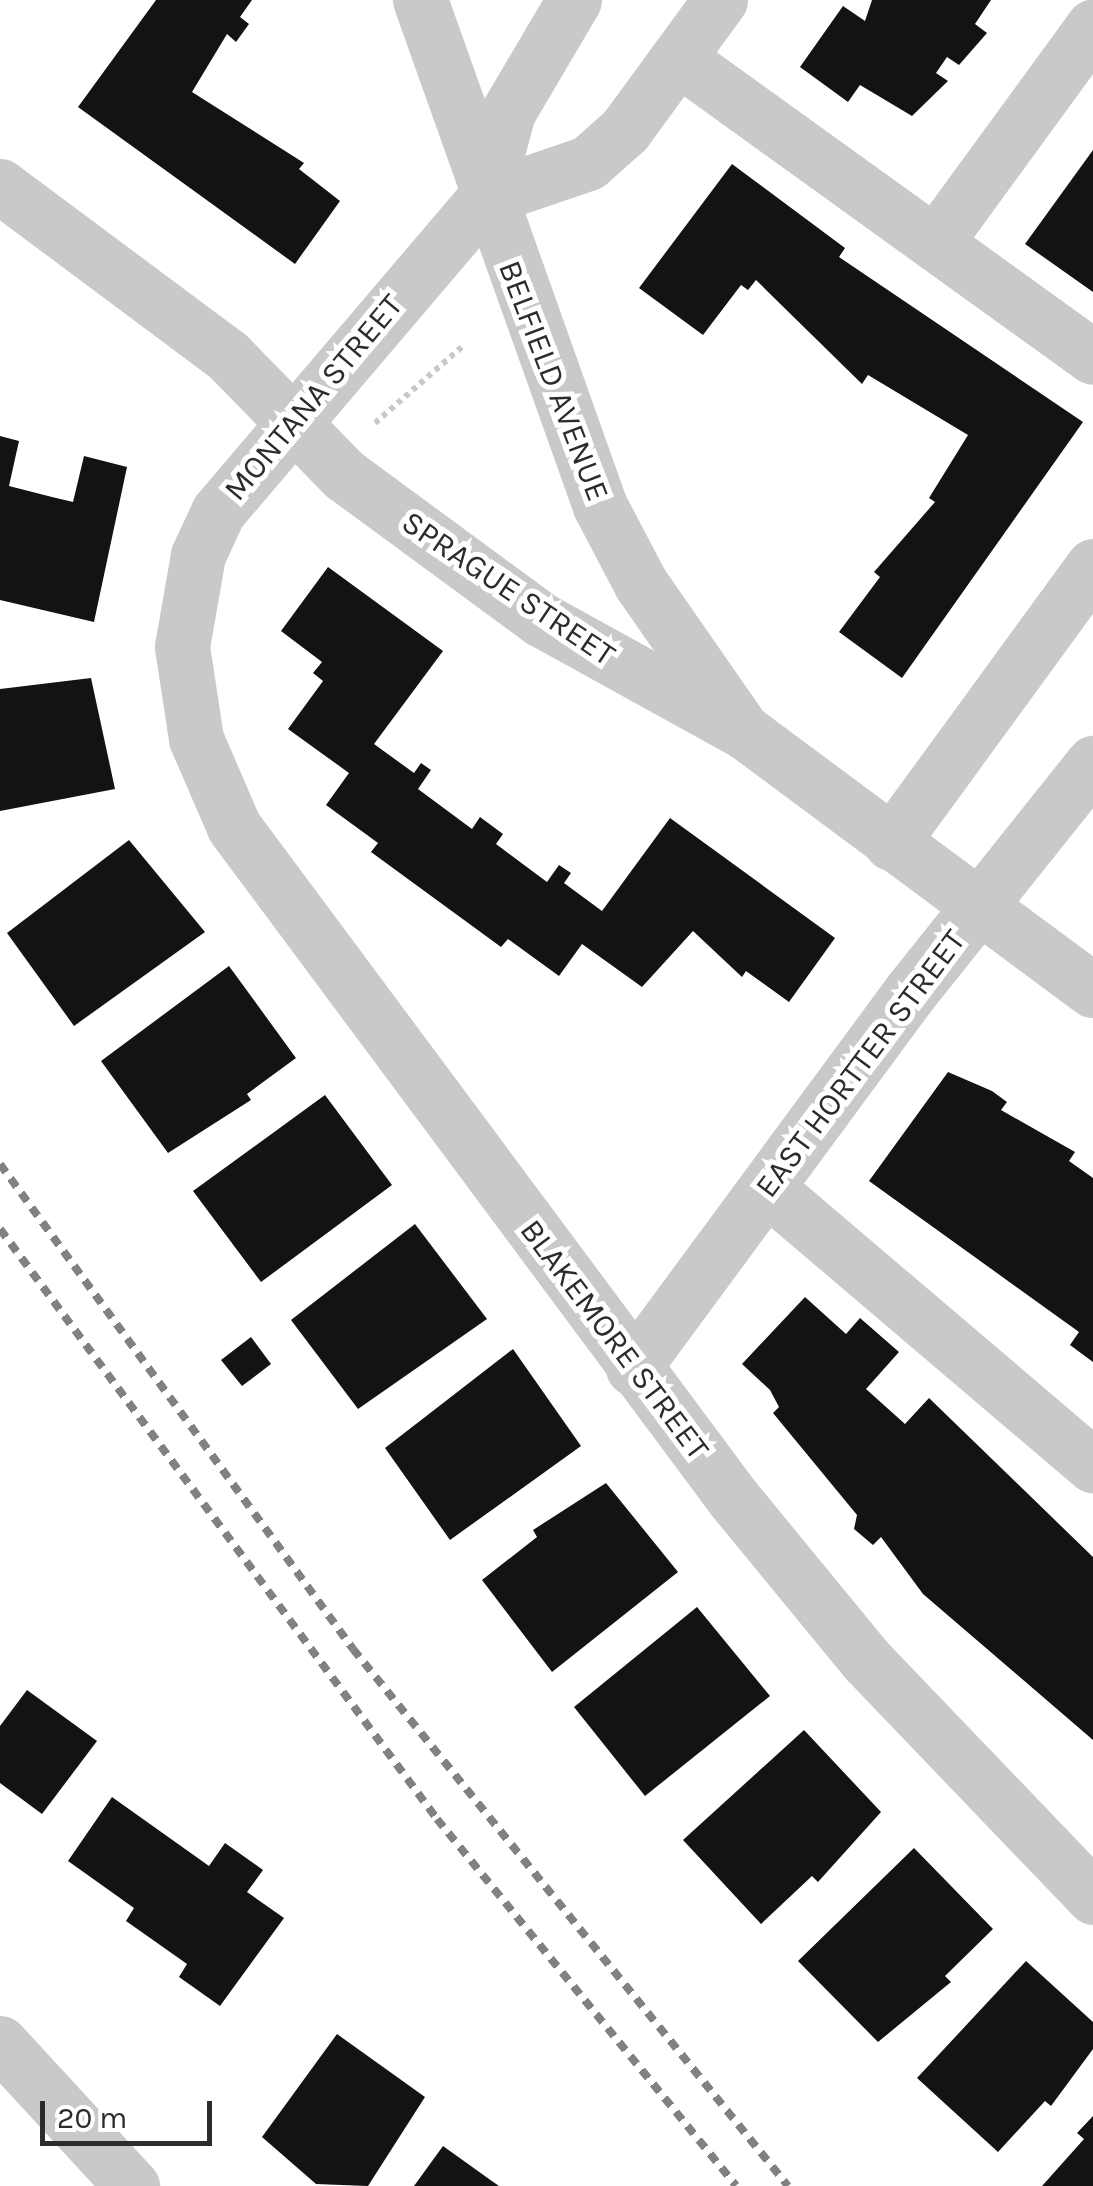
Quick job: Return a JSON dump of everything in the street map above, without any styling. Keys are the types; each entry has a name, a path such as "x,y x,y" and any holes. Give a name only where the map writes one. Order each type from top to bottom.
{"street":[{"name":"BELFIELD AVENUE","path":"420,0 484,198 600,506 641,584 745,732"},
{"name":"MONTANA STREET","path":"196,739 182,647 198,555 218,512 292,420 484,198 508,112 574,0"},
{"path":"484,198 588,163 678,58 720,0"},
{"path":"934,242 1093,26"},
{"path":"678,58 1093,357"},
{"name":"SPRAGUE STREET","path":"0,186 228,355 343,474 542,620 745,732 1093,990"},
{"path":"891,843 1093,566"},
{"name":"BLAKEMORE STREET","path":"196,739 234,828 634,1368 867,1661 1093,1897"},
{"name":"EAST HORTTER STREET","path":"634,1368 1093,763"},
{"path":"767,1188 1093,1465"},
{"path":"0,2043 130,2185"}],"path":[{"path":"361,435 464,345"}],"building":[{"path":"156,0 252,0 240,17 249,24 236,42 227,34 192,92 304,163 299,169 340,201 295,264 78,107"},
{"path":"872,0 991,0 975,24 987,33 959,65 947,57 936,73 948,81 912,116 860,85 848,102 800,67 843,6 865,21"},
{"path":"1093,150 1093,292 1025,244"},
{"path":"732,164 845,248 839,257 1083,422 902,678 839,632 880,577 874,572 935,502 929,498 968,435 868,375 862,384 756,280 748,290 741,285 703,335 639,288"},
{"path":"0,436 19,441 9,486 52,497 73,502 84,456 127,467 94,622 0,600"},
{"path":"328,567 443,651 374,744 414,773 421,763 431,770 418,789 472,829 480,817 503,834 496,844 547,882 559,865 571,873 564,883 602,911 670,818 835,938 789,1002 746,971 742,977 693,931 642,987 582,944 559,976 508,939 501,947 371,852 378,843 326,805 349,773 288,729 323,681 313,673 322,662 281,631"},
{"path":"91,678 115,789 0,811 0,689"},
{"path":"129,840 205,932 74,1026 7,933"},
{"path":"229,966 296,1058 247,1094 251,1100 168,1153 101,1061"},
{"path":"948,1072 992,1091 1007,1102 1001,1110 1075,1152 1069,1161 1093,1178 1093,1362 1070,1345 1079,1332 869,1181"},
{"path":"325,1095 392,1185 261,1282 193,1191"},
{"path":"415,1224 487,1319 358,1409 291,1320"},
{"path":"805,1297 846,1334 860,1318 899,1352 866,1389 905,1424 929,1398 1093,1557 1093,1740 923,1594 881,1537 873,1545 854,1529 857,1515 773,1413 779,1407 770,1390 742,1364"},
{"path":"251,1337 271,1364 242,1386 221,1360"},
{"path":"513,1349 581,1446 450,1540 385,1448"},
{"path":"606,1483 678,1572 552,1672 482,1580 537,1537 533,1530"},
{"path":"697,1607 770,1696 645,1796 574,1707"},
{"path":"27,1690 97,1741 42,1814 0,1783 0,1726"},
{"path":"804,1730 881,1812 818,1882 812,1876 761,1924 683,1840"},
{"path":"112,1797 209,1866 225,1843 263,1870 247,1892 284,1918 220,2006 179,1977 187,1964 126,1921 134,1908 68,1861"},
{"path":"914,1848 993,1929 945,1976 951,1982 878,2042 798,1961"},
{"path":"1026,1961 1093,2022 1093,2049 1051,2106 1045,2101 998,2152 917,2078"},
{"path":"337,2034 425,2097 368,2186 316,2184 262,2137"},
{"path":"1093,2116 1093,2186 1042,2186 1084,2139 1077,2133"},
{"path":"443,2146 489,2179 499,2186 414,2186"}],"railway":[{"path":"0,1164 353,1649 788,2186"},
{"path":"0,1229 437,1819 736,2186"}]}
